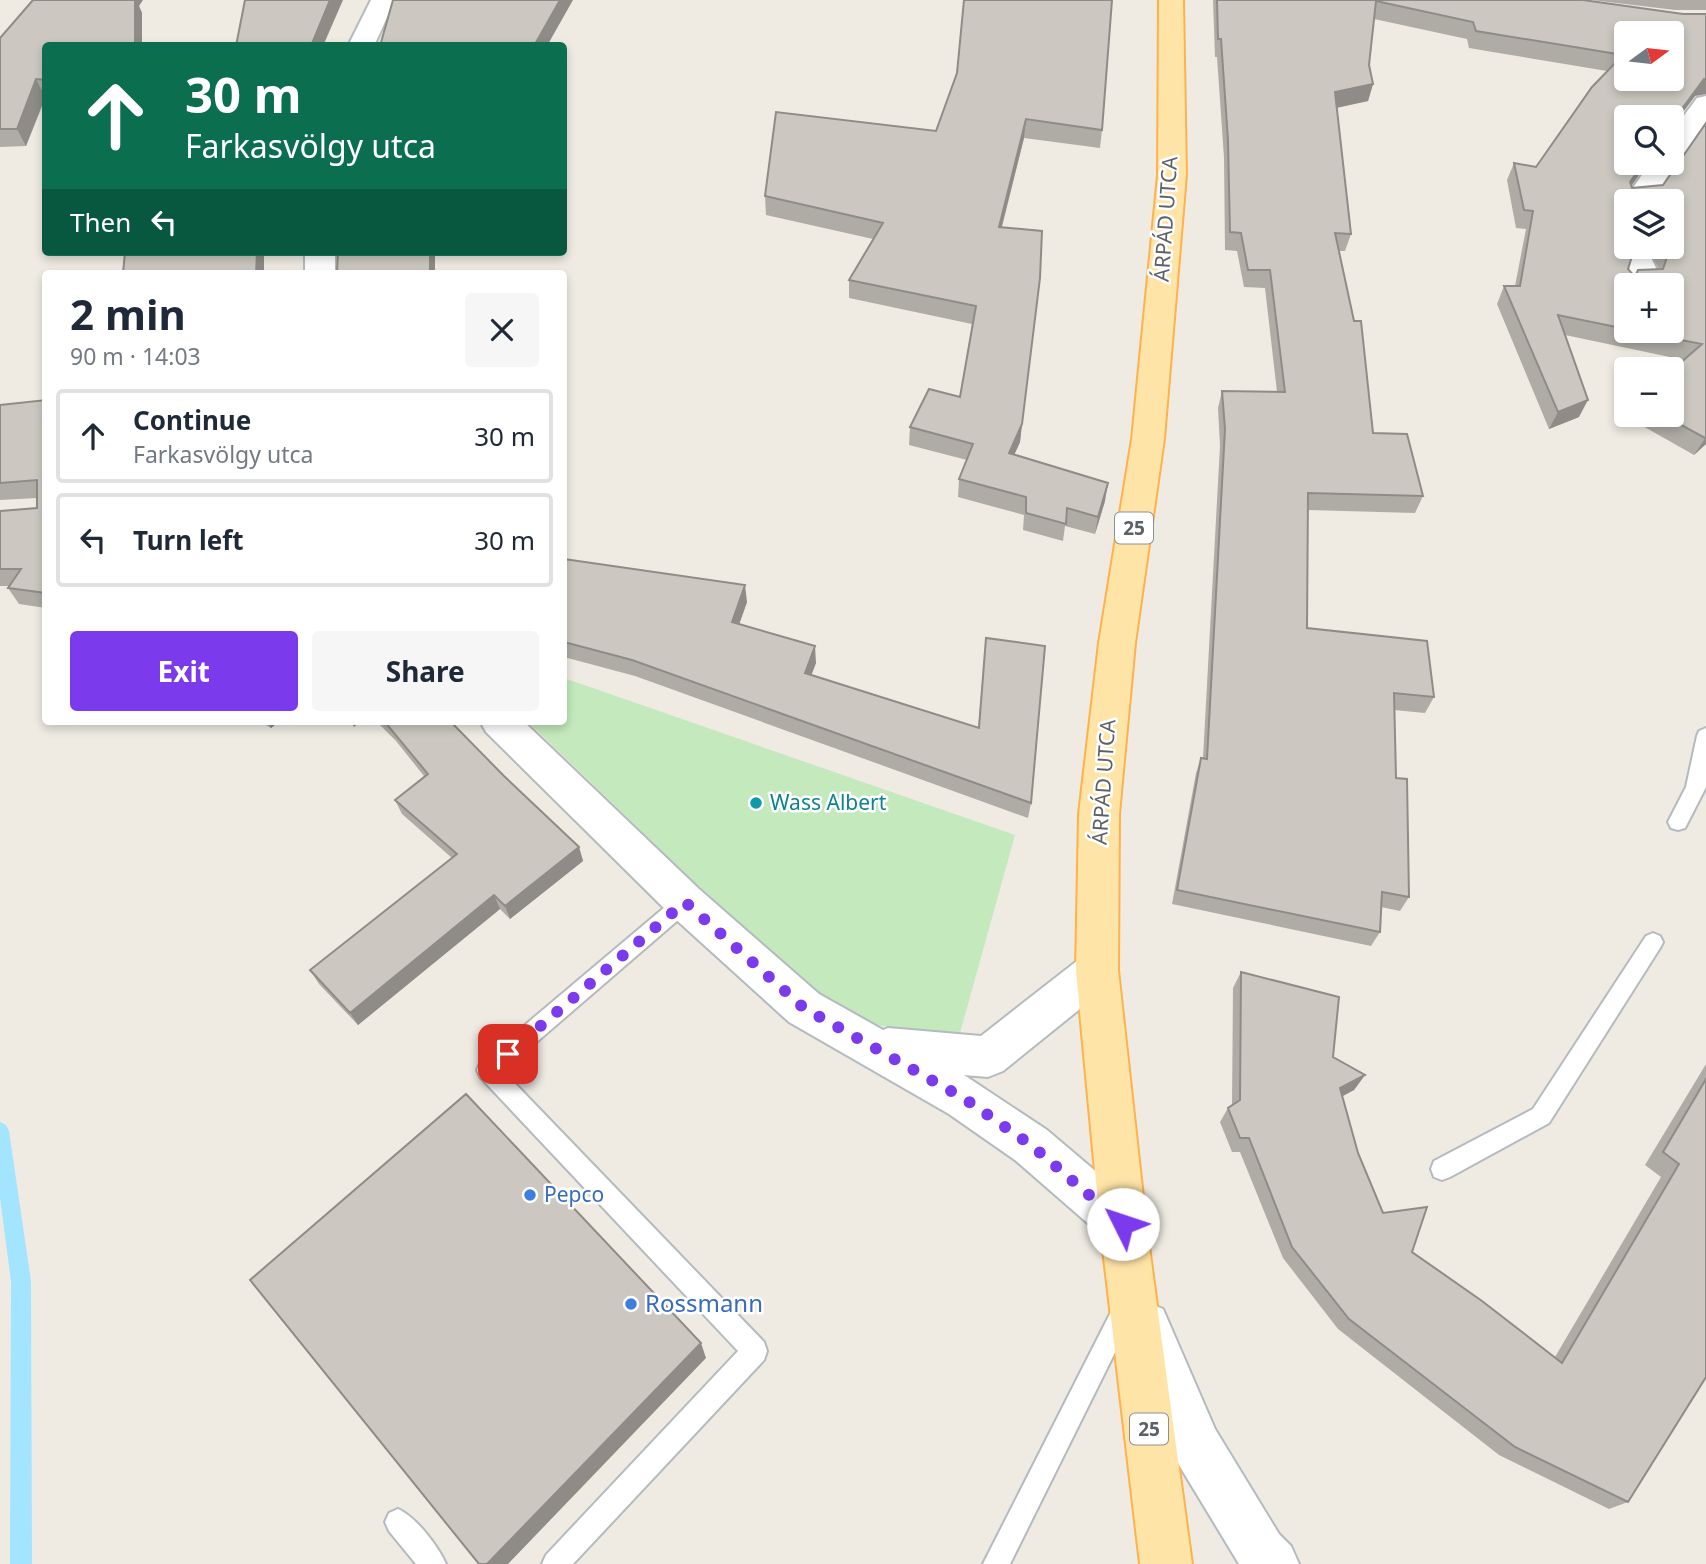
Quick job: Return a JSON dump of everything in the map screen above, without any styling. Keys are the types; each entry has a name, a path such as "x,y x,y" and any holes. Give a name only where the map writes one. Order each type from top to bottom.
{"main road":[{"name":"ÁRPÁD UTCA","path":"1166,1564 1123,1224 1097,970 1099,814 1116,643 1147,439 1172,174 1171,0"}],"street":[{"path":"363,42 383,0"},
{"path":"1684,134 1706,104"},
{"path":"503,725 685,902 804,1008 965,1099 1031,1145 1123,1224"},
{"path":"876,1047 988,1057 1097,970"},
{"path":"1133,1293 1197,1447 1261,1552 1273,1564"}],"lane":[{"path":"1678,822 1696,787 1706,736"},
{"path":"555,1564 755,1351 488,1070 685,902"},
{"path":"1442,1169 1541,1116 1653,942"},
{"path":"996,1564 1133,1293"},
{"path":"398,1522 433,1564"}],"green space":[{"path":"567,679 1015,835 960,1033 871,1025 799,983 531,725 567,725"}],"building":[{"path":"33,0 135,0 135,42 42,42 42,80 36,79 17,129 0,129 0,38"},
{"path":"245,0 330,0 313,42 237,42"},
{"path":"393,0 560,0 536,42 381,42"},
{"path":"964,0 1112,0 1102,130 1026,119 999,227 1042,231 1040,278 1022,424 1009,453 1108,483 1098,517 1067,508 1066,524 1026,513 1026,497 959,479 973,444 910,427 929,389 960,397 976,306 849,280 883,223 765,196 776,112 936,131 957,73"},
{"path":"1217,0 1583,0 1683,14 1706,14 1706,79 1684,106 1614,105 1614,175 1635,175 1630,182 1632,188 1663,185 1670,175 1684,175 1684,155 1706,123 1705,438 1684,426 1684,360 1702,344 1684,341 1684,273 1637,273 1638,270 1663,269 1666,259 1684,259 1684,189 1614,189 1614,259 1631,259 1628,269 1632,273 1614,273 1614,327 1558,315 1588,400 1558,412 1504,286 1520,286 1533,211 1524,210 1514,163 1536,167 1592,87 1614,64 1614,91 1684,91 1684,21 1614,21 1614,54 1476,31 1473,22 1376,1 1369,65 1373,84 1335,92 1351,234 1335,233 1354,321 1361,321 1373,433 1407,434 1423,496 1308,493 1307,628 1427,641 1434,697 1394,693 1396,778 1407,779 1409,897 1382,892 1380,932 1177,890 1201,758 1207,759 1225,429 1222,391 1285,392 1270,270 1248,270 1241,233 1230,232 1228,140 1221,39 1218,39"},
{"path":"125,256 257,256 256,270 123,270"},
{"path":"338,256 430,256 430,270 337,270"},
{"path":"42,400 42,592 8,588 21,569 0,569 0,511 37,508 37,480 0,483 0,405"},
{"path":"567,559 745,585 732,622 815,646 805,673 979,728 986,638 1045,646 1031,803 632,660 567,643"},
{"path":"387,725 454,725 579,847 505,906 494,895 350,1013 310,970 457,854 395,800 428,774"},
{"path":"1241,972 1339,997 1333,1057 1365,1075 1340,1088 1358,1153 1383,1213 1427,1207 1412,1252 1482,1301 1562,1363 1679,1164 1663,1152 1706,1079 1706,1377 1628,1502 1515,1447 1349,1319 1292,1247 1249,1138 1240,1138 1228,1108 1240,1100"},
{"path":"466,1094 701,1343 487,1564 479,1564 250,1280"}],"waterway":[{"path":"0,1131 21,1281 21,1564"}],"place":[{"name":"Wass Albert","path":"756,803"},
{"name":"Pepco","path":"530,1195"},
{"name":"Rossmann","path":"631,1304"}],"route":[{"path":"508,1054 685,902 804,1008 965,1099 1031,1145 1123,1224"}]}
